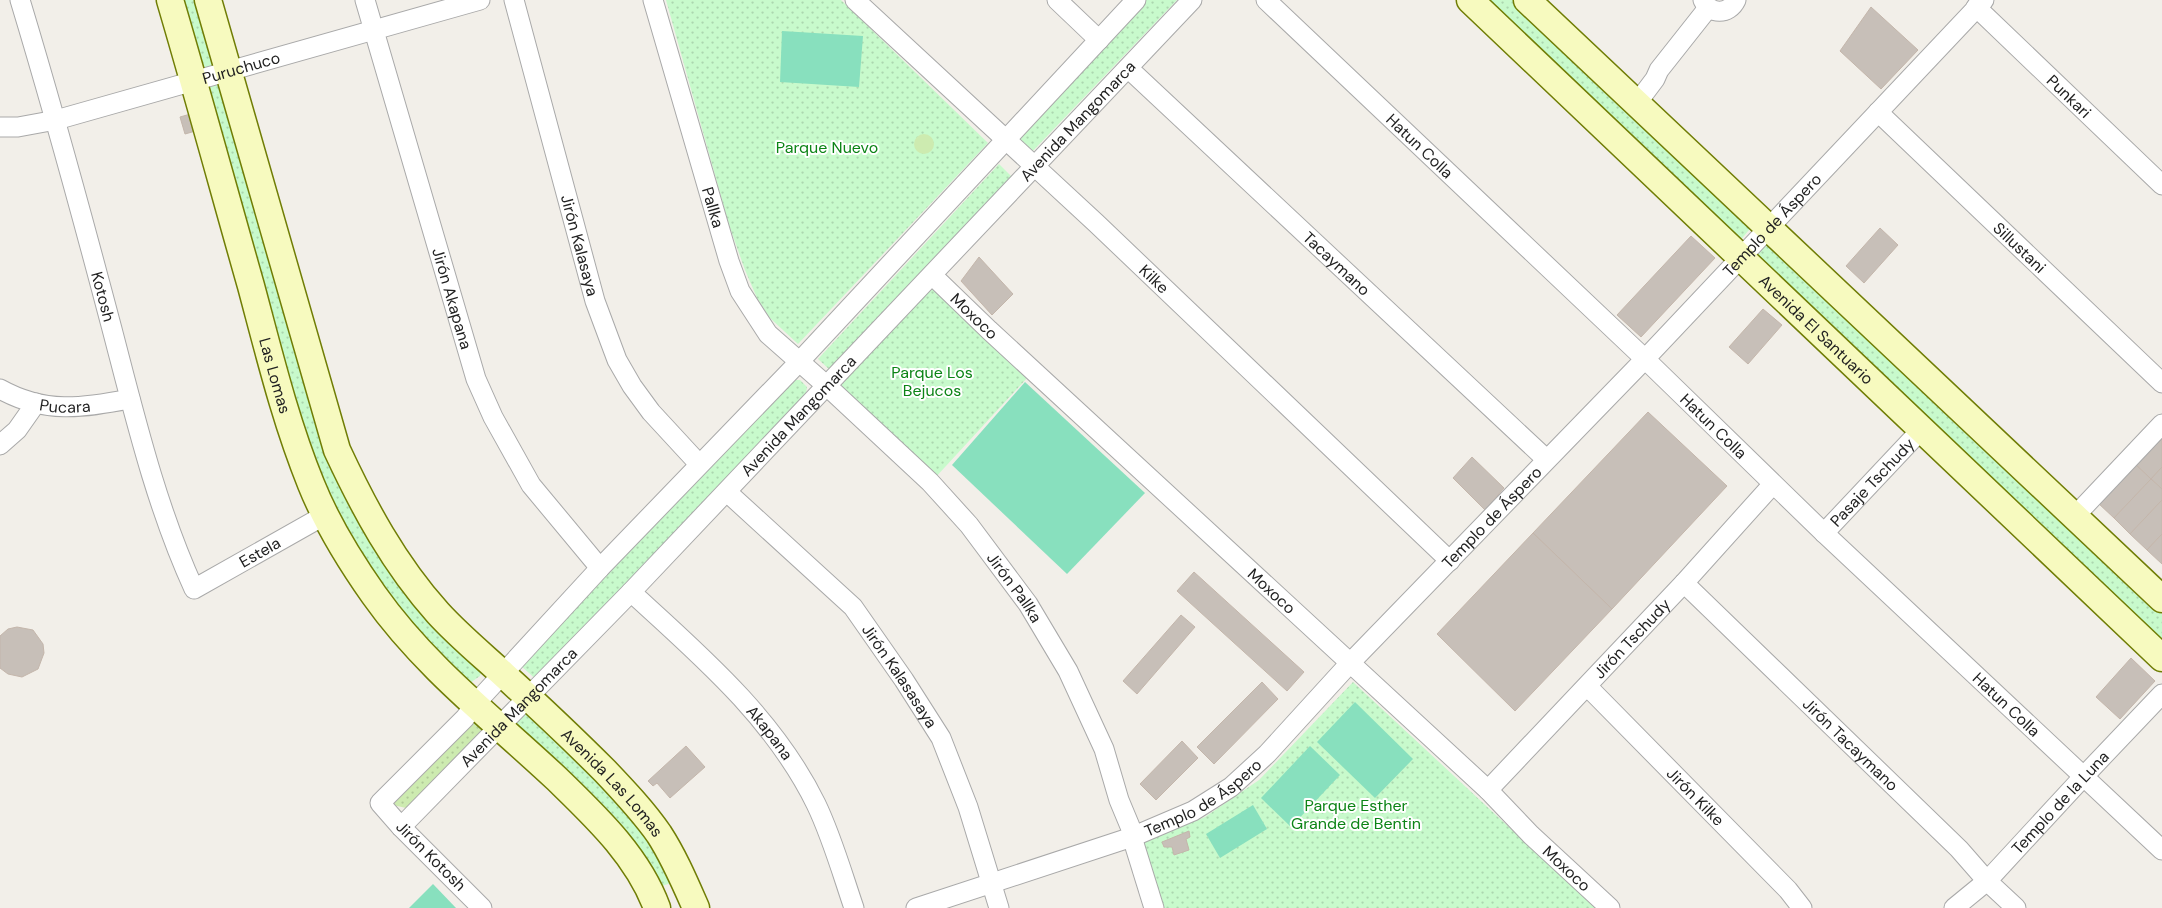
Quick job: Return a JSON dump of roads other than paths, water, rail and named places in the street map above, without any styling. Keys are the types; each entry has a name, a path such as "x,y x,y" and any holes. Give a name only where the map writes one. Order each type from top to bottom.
{"street":[{"name":"Kotosh","path":"20,0 56,120 164,520 194,589"},
{"name":"Las Lomas","path":"170,0 284,406 309,479 347,555 397,626 426,658 475,704"},
{"path":"208,0 337,450 370,518 414,584 465,641 503,674"},
{"name":"Jirón Akapana","path":"365,0 372,30 476,379 493,417 531,486 600,568"},
{"name":"Puruchuco","path":"0,127 18,127 56,120 194,82 227,70 480,0"},
{"name":"Jirón Kalasaya","path":"514,0 595,300 617,360 632,386 651,412 699,464"},
{"name":"Pallka","path":"653,0 729,261 740,291 768,334 827,386"},
{"name":"Kilke","path":"855,0 1034,168 1096,223 1450,561"},
{"path":"1057,0 1099,40"},
{"name":"Avenida Mangomarca","path":"380,803 465,718 475,704 600,568 799,362 1136,0"},
{"name":"Avenida Mangomarca","path":"401,827 727,492 1192,0"},
{"name":"Hatun Colla","path":"1266,0 1645,359 1824,533 2162,850"},
{"name":"Avenida El Santuario","path":"1470,0 2162,658"},
{"path":"1527,0 1769,226 2162,599"},
{"path":"1637,103 1656,79 1659,70 1708,6 1725,11 1736,0"},
{"name":"Templo de Áspero","path":"916,908 1133,836 1193,811 1230,787 1267,754 1350,664 1546,459 1645,359 1980,4"},
{"name":"Punkari","path":"1980,4 2162,186"},
{"name":"Tacaymano","path":"1128,68 1546,459"},
{"name":"Sillustani","path":"1878,112 2162,383"},
{"name":"Moxoco","path":"932,275 989,330 1488,790 1530,835 1610,908"},
{"name":"Jirón Pallka","path":"827,386 943,496 969,525 1028,604 1068,671 1104,749 1119,800 1133,836"},
{"name":"Pucara","path":"0,389 36,403 70,408 87,407 130,399"},
{"path":"0,445 16,430 36,403"},
{"path":"2074,517 2162,424"},
{"name":"Pasaje Tschudy","path":"1824,533 1921,430"},
{"name":"Jirón Tschudy","path":"1488,790 1684,584 1773,484"},
{"name":"Jirón Kalasasaya","path":"727,492 853,607 904,680 941,738 968,807 999,908"},
{"name":"Estela","path":"194,589 326,515"},
{"name":"Jirón Tacaymano","path":"1684,584 1959,849 1987,881 2016,908"},
{"name":"Akapana","path":"631,592 714,667 752,710 785,752 816,804 854,908"},
{"name":"Avenida Las Lomas","path":"503,674 632,799 658,833 691,897"},
{"name":"Jirón Kilke","path":"1587,686 1788,890 1802,908"},
{"name":"Templo de la Luna","path":"1954,908 1987,881 2162,694"},
{"name":"Avenida Las Lomas","path":"475,704 500,725 595,816 622,847 641,874 656,904"},
{"name":"Jirón Kotosh","path":"380,803 401,827 482,908"},
{"path":"1133,836 1154,908"},
{"path":"656,904 691,897"}],"park label":[{"name":"Parque Nuevo","path":"827,147"},
{"name":"Parque Los Bejucos","path":"932,381"},
{"name":"Parque Esther Grande de Bentin","path":"1356,814"}]}
